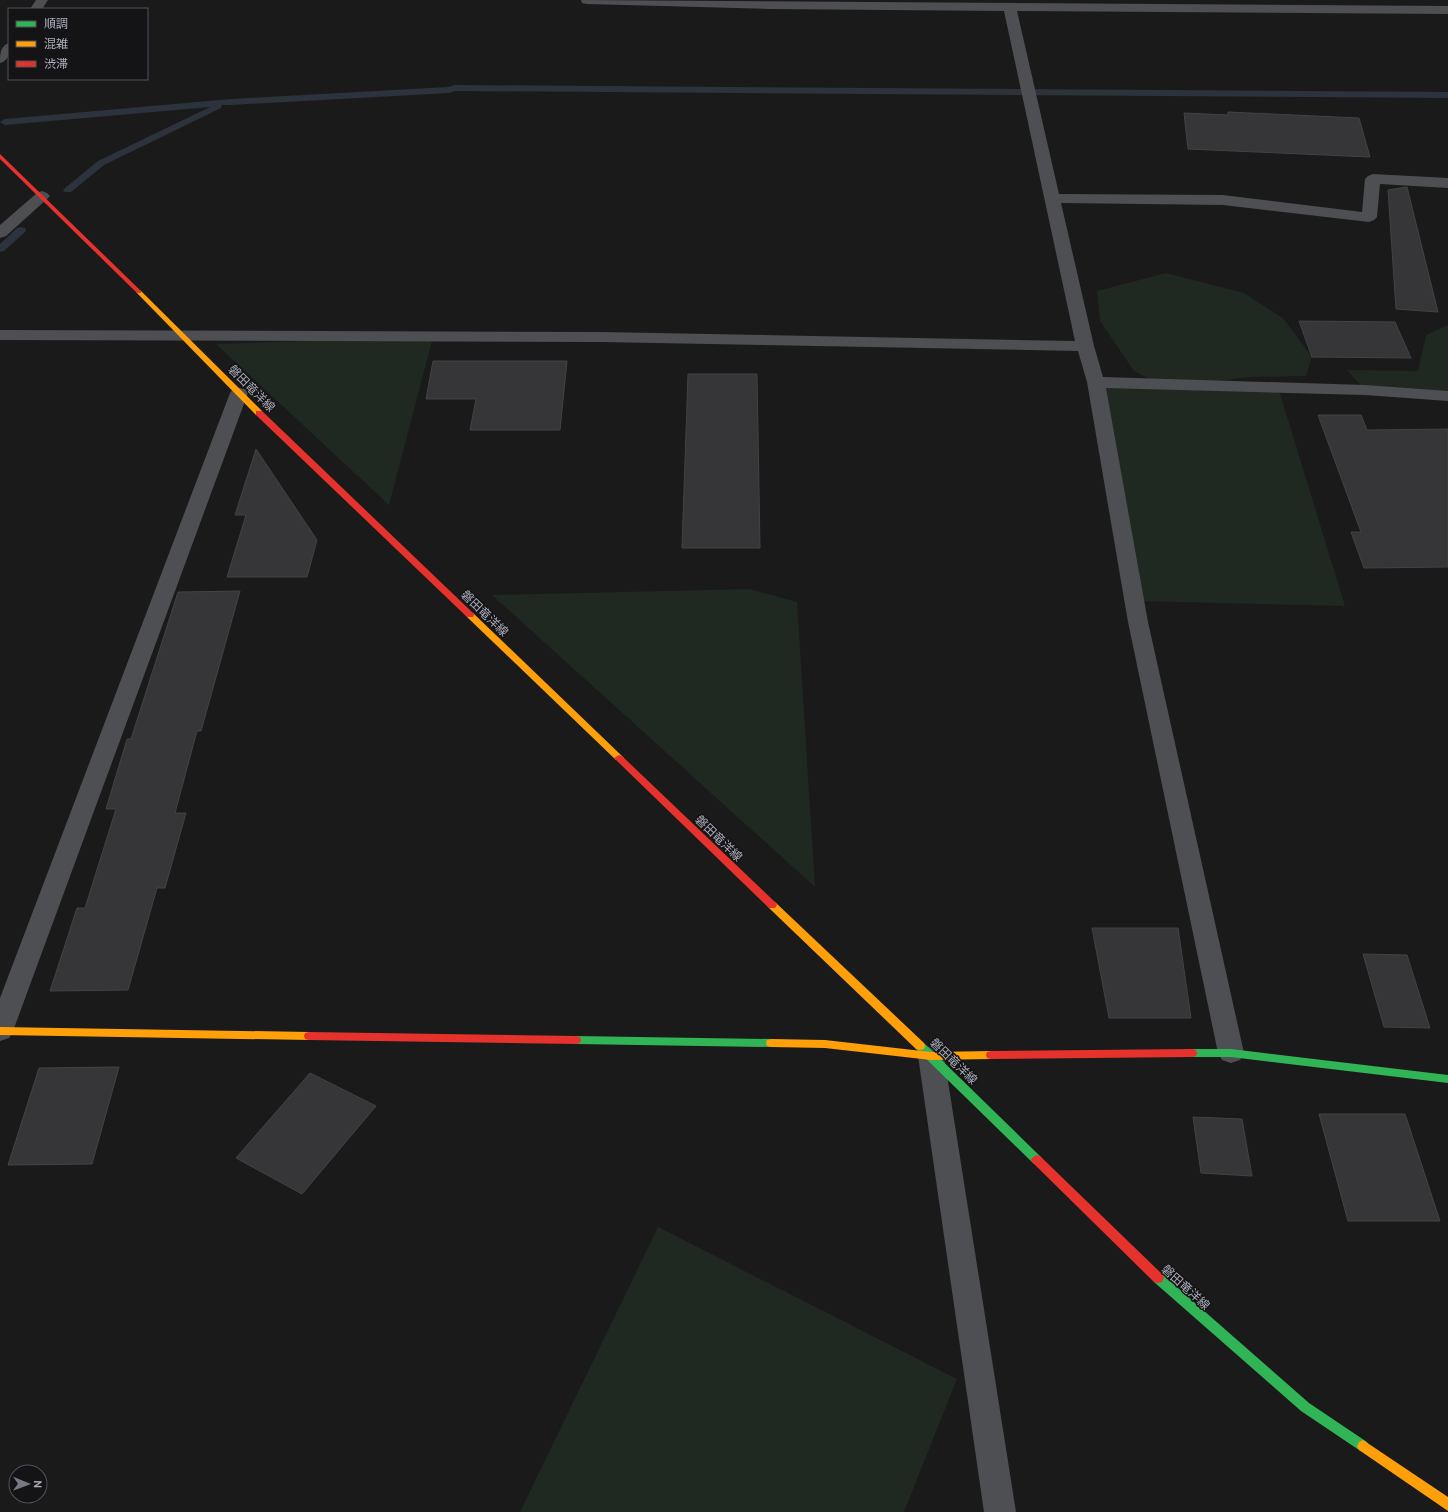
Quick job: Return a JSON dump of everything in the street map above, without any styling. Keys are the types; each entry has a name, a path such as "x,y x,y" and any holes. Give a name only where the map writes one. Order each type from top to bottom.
{"main road":[{"name":"磐田竜洋線","path":"0,156 185,336 239,393 854,984 931,1056 1170,1290 1305,1407 1448,1505"},
{"path":"0,1031 825,1044 931,1056 1231,1053 1448,1079"}],"street":[{"path":"587,0 1448,10"},
{"path":"1009,6 1085,346 1096,382 1138,622 1231,1053"},
{"path":"0,59 8,48"},
{"path":"1052,198 1223,200 1369,216 1373,179 1448,183"},
{"path":"0,233 42,196"},
{"path":"0,335 600,337 1085,346"},
{"path":"1096,382 1365,390 1448,396"},
{"path":"0,1031 239,393"},
{"path":"931,1056 1000,1512"}],"shaded area":[{"path":"1166,273 1244,293 1283,318 1312,357 1306,376 1249,377 1196,384 1278,387 1345,606 1134,601 1096,382 1160,384 1134,371 1100,321 1097,291"},
{"path":"1448,325 1448,396 1365,390 1347,370 1418,371 1426,335"},
{"path":"433,337 389,505 216,344"},
{"path":"749,589 797,602 815,887 492,595"},
{"path":"658,1227 957,1379 904,1512 520,1512"}],"building":[{"path":"1228,112 1359,118 1370,157 1188,149 1184,113 1228,115"},
{"path":"1407,187 1438,312 1396,309 1388,190"},
{"path":"1299,321 1395,322 1411,358 1312,357"},
{"path":"433,361 567,361 560,430 470,430 476,399 426,399"},
{"path":"688,374 757,374 760,548 682,548"},
{"path":"1318,415 1361,415 1367,430 1448,429 1448,567 1364,568 1351,532 1361,532"},
{"path":"256,449 317,540 307,577 227,577 246,515 235,515"},
{"path":"240,591 201,731 197,731 175,813 186,813 165,888 157,888 128,990 50,991 77,908 85,908 116,809 106,809 127,739 131,739 178,592"},
{"path":"1092,928 1178,928 1191,1018 1109,1018"},
{"path":"1363,954 1407,955 1430,1028 1384,1027"},
{"path":"119,1067 92,1164 8,1165 39,1068"},
{"path":"310,1073 376,1106 302,1194 236,1158"},
{"path":"1319,1114 1405,1114 1440,1221 1348,1221"},
{"path":"1193,1117 1242,1119 1252,1176 1201,1173"}],"waterway":[{"path":"5,122 231,102 449,90 455,88 1448,95"},
{"path":"68,190 101,163 218,106"},
{"path":"0,249 21,230"}],"traffic: fast":[{"path":"576,1040 771,1043"},
{"path":"920,1046 1037,1160"},
{"path":"1192,1053 1231,1053 1448,1079"},
{"path":"1158,1278 1305,1407 1363,1446"}],"traffic: slow":[{"path":"139,292 259,413"},
{"path":"470,615 619,758"},
{"path":"772,905 920,1046"},
{"path":"0,1031 309,1036"},
{"path":"771,1043 825,1044 931,1056 991,1055"},
{"path":"1363,1446 1448,1505"}],"traffic: jam":[{"path":"0,156 139,292"},
{"path":"259,413 470,615"},
{"path":"619,758 772,905"},
{"path":"309,1036 576,1040"},
{"path":"991,1055 1192,1053"},
{"path":"1037,1160 1158,1278"}]}
